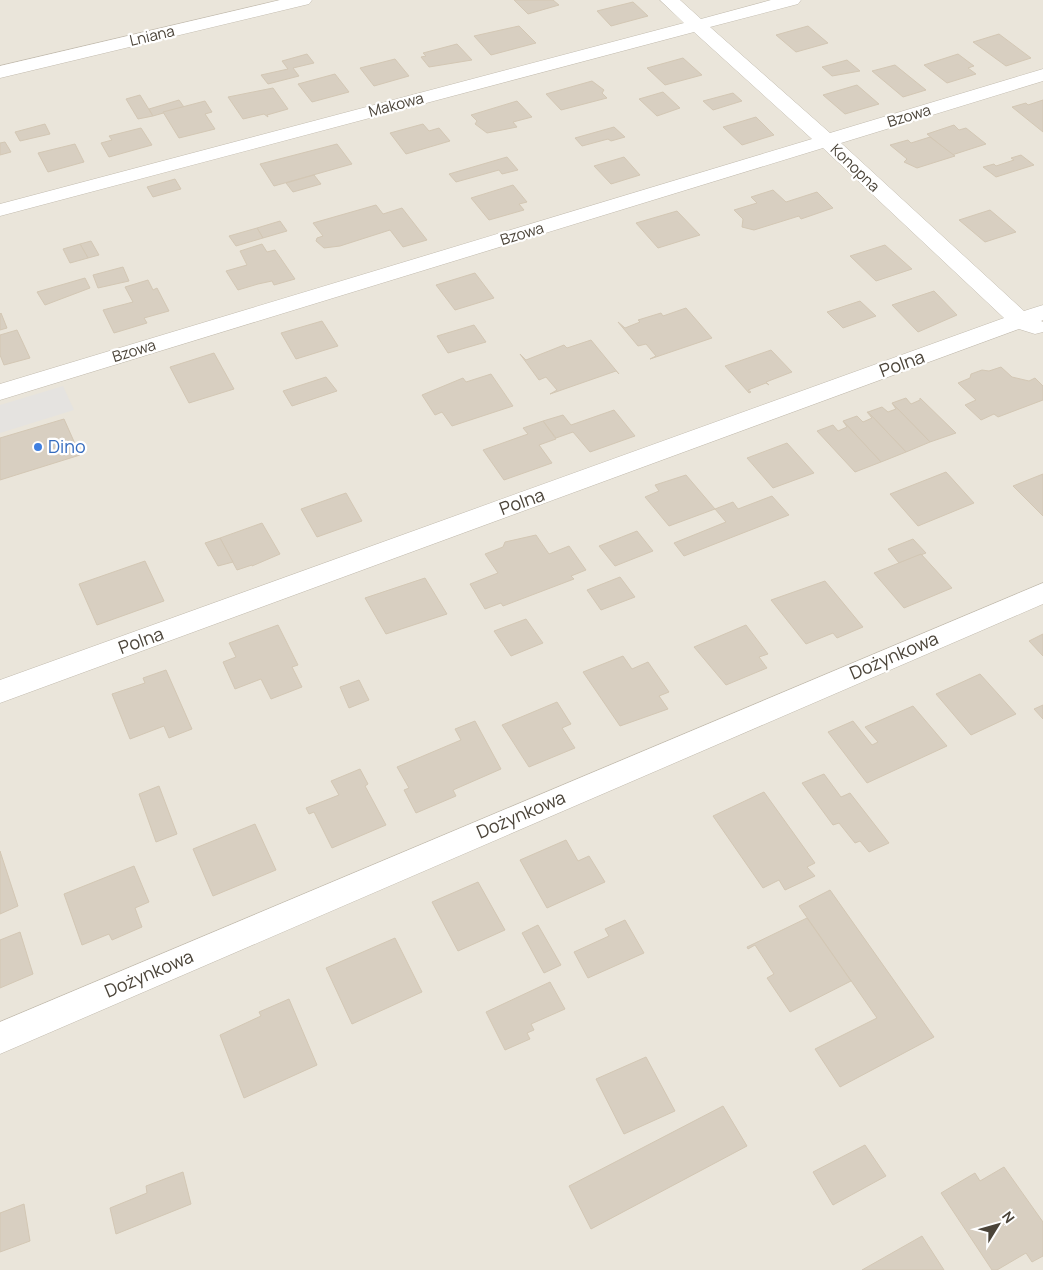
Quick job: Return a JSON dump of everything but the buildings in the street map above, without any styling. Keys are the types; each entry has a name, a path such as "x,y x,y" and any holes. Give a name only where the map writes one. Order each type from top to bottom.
{"street":[{"name":"Lniana","path":"0,72 303,0"},
{"name":"Konopna","path":"669,0 827,141 1036,321"},
{"name":"Makowa","path":"0,210 792,0"},
{"name":"Bzowa","path":"0,392 1043,75"},
{"name":"Polna","path":"0,692 1036,321"},
{"name":"Dożynkowa","path":"0,1038 1043,592"}],"shaded area":[{"path":"0,0 1043,0 1043,1270 0,1270"},
{"path":"63,386 74,410 0,433 0,405"}],"place":[{"name":"Dino","path":"38,447"}]}
